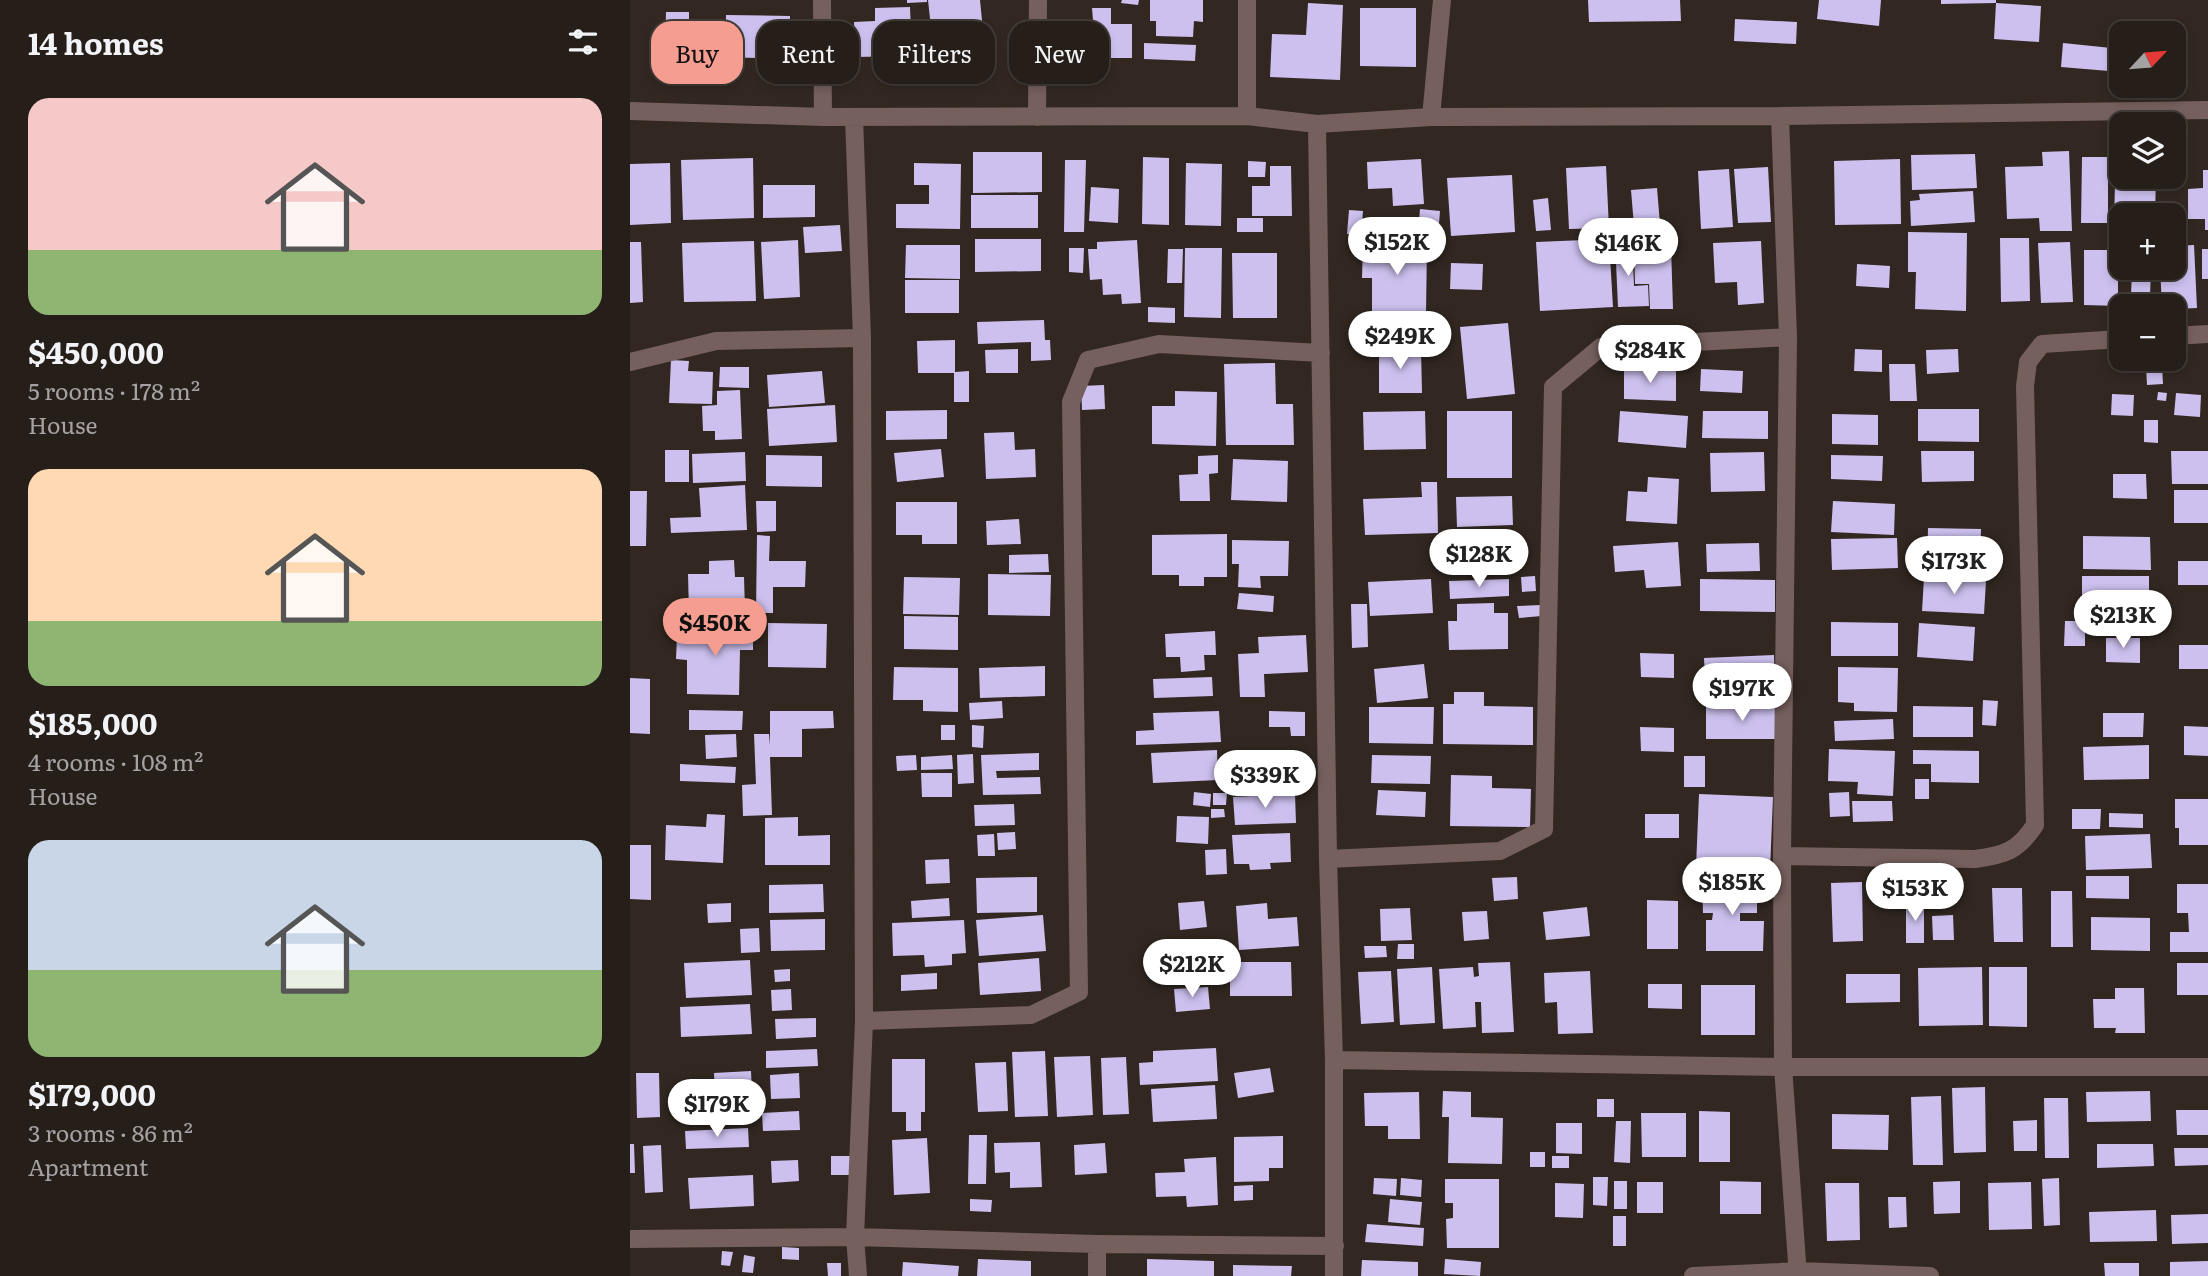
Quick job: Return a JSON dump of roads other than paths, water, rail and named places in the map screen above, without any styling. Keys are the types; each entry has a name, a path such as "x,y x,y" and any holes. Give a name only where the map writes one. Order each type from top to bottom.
{"street":[{"path":"822,0 823,117"},
{"path":"1037,117 1038,0"},
{"path":"1247,0 1247,117"},
{"path":"1431,117 1442,0"},
{"path":"630,111 823,117 1247,117 1317,124 1431,117 1780,116 2208,110"},
{"path":"1780,116 1788,337 1782,856 1783,1067 1798,1273"},
{"path":"853,117 862,338 864,1020 855,1237 858,1276"},
{"path":"1317,124 1328,859 1334,1060 1334,1276"},
{"path":"2186,335 2208,334"},
{"path":"1328,859 1500,851 1544,830 1553,387 1601,347 1788,337"},
{"path":"630,362 716,341 862,338"},
{"path":"1782,856 1975,859 1996,857 2023,844 2035,825 2025,386 2028,362 2042,344 2109,340"},
{"path":"864,1020 1031,1015 1079,992 1071,402 1088,360 1159,344 1321,353"},
{"path":"1334,1060 1783,1067 2208,1068"},
{"path":"630,1239 855,1237 1335,1247"},
{"path":"1097,1244 1097,1276"},
{"path":"1693,1276 1798,1273 1930,1276"}]}
